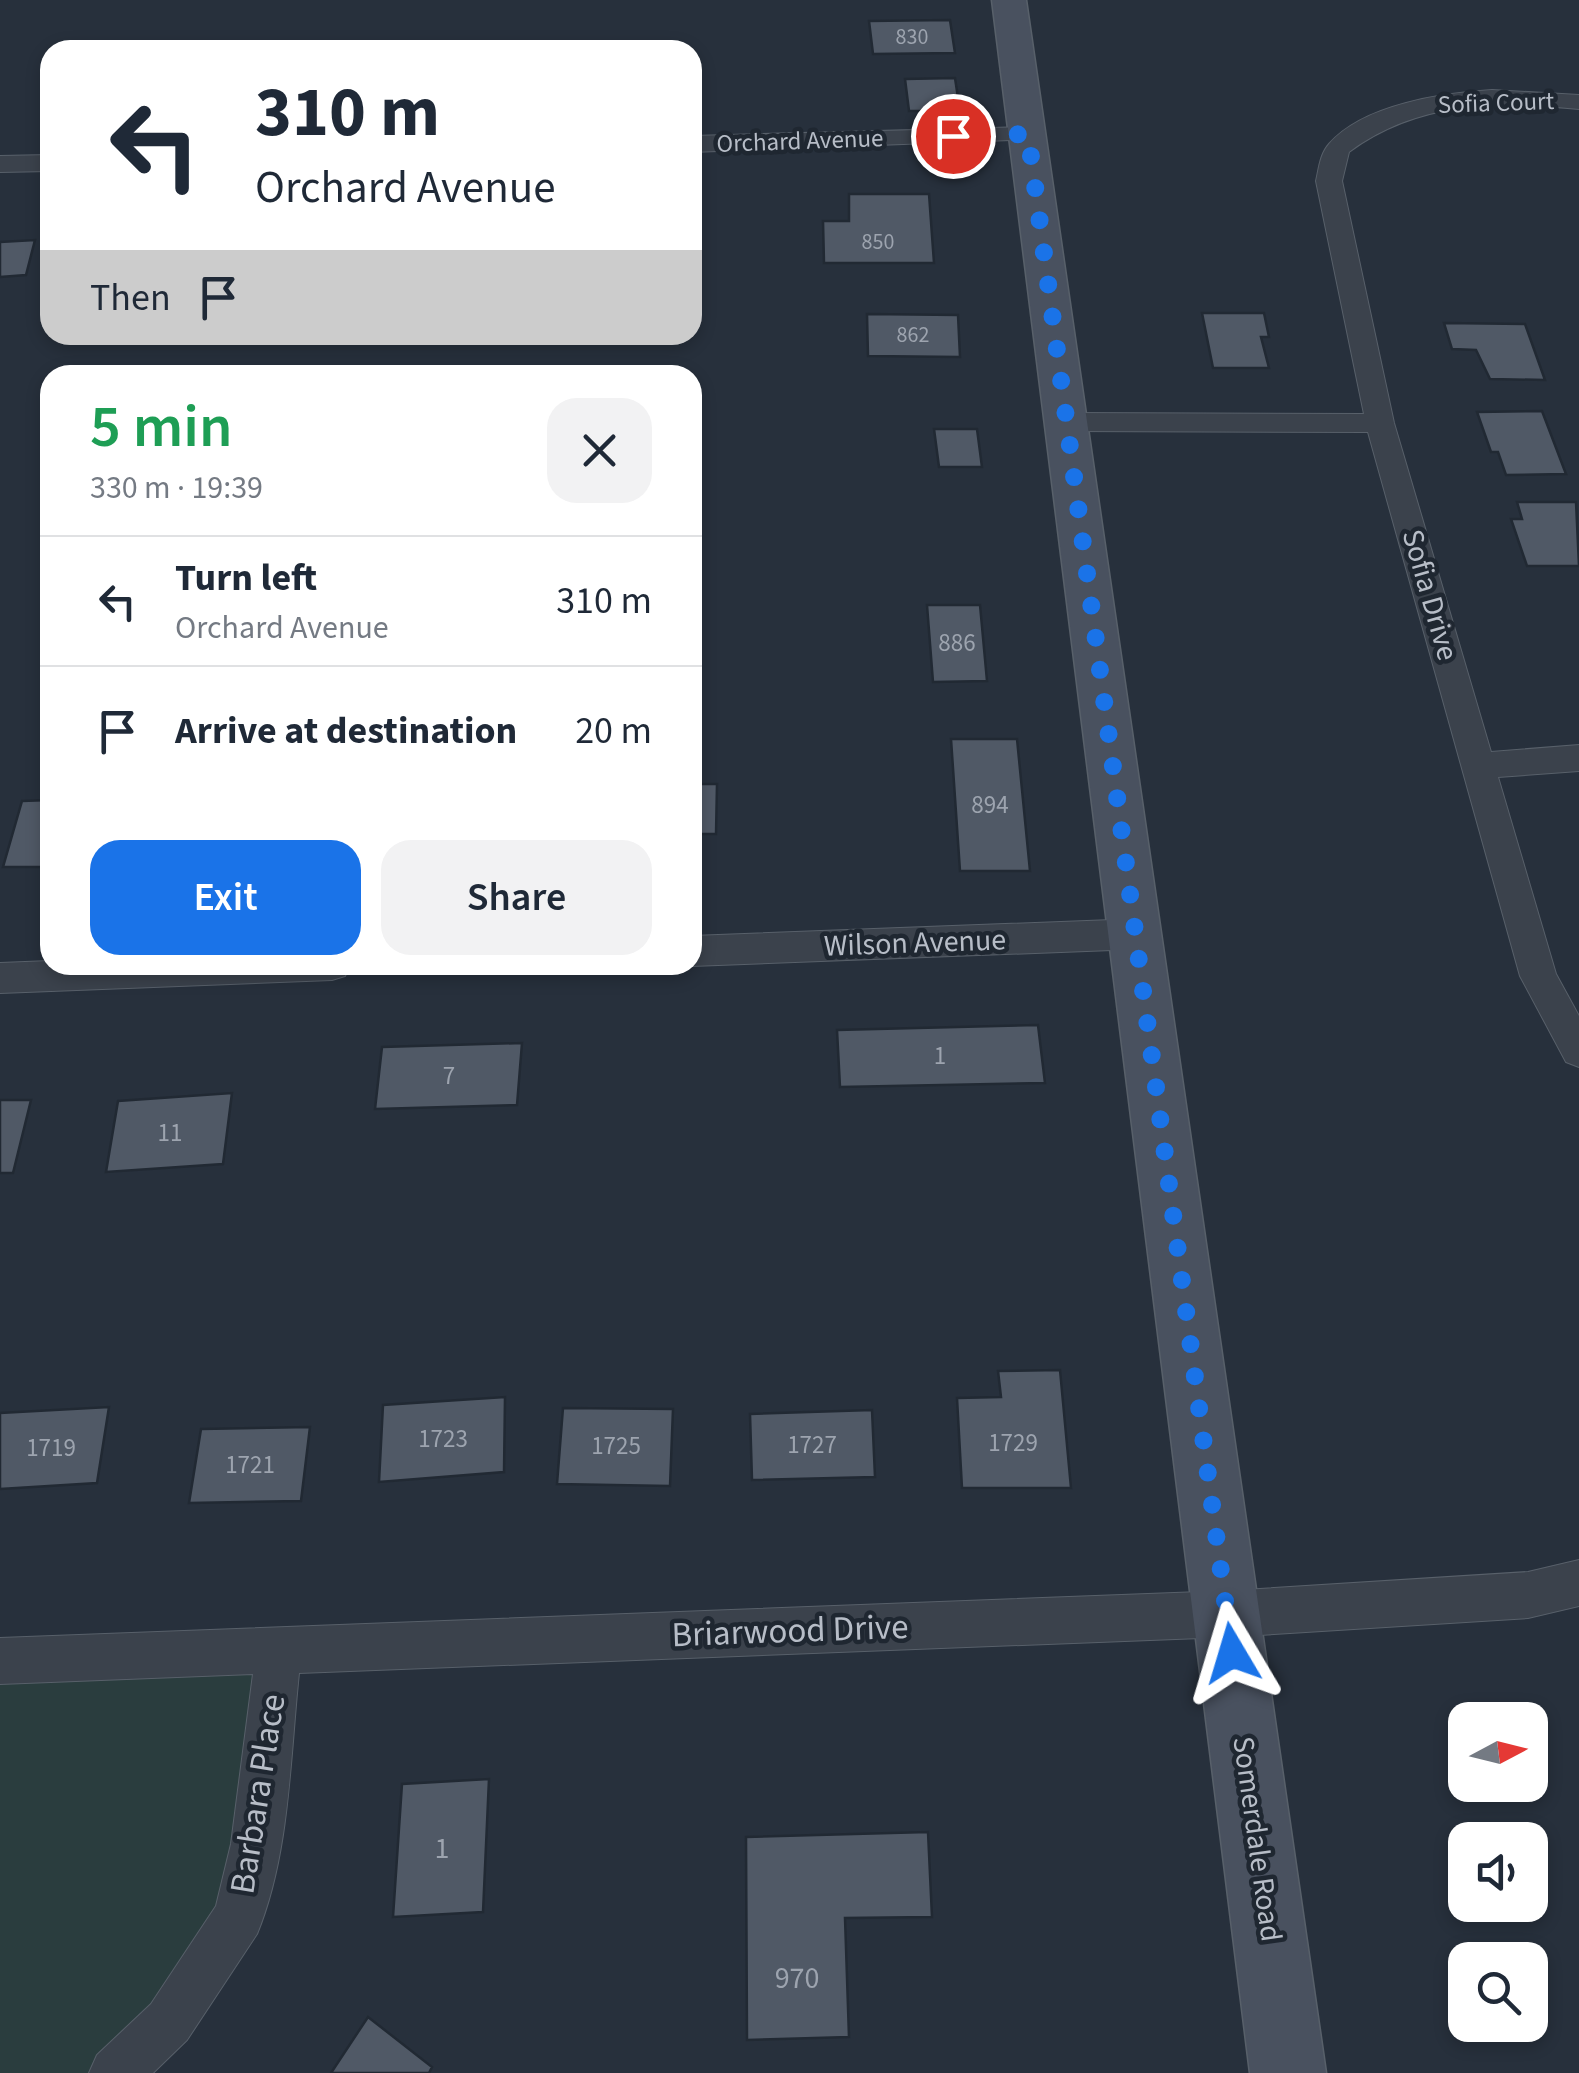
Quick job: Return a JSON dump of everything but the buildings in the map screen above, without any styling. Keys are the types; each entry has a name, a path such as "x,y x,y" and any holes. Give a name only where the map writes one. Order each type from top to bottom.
{"main road":[{"name":"Somerdale Road","path":"1009,0 1138,934 1288,2073"}],"street":[{"name":"Sofia Court","path":"1341,240 1329,181 1338,149 1371,125 1415,107 1466,99 1537,97 1579,102"},
{"name":"Orchard Avenue","path":"702,144 1028,134"},
{"path":"0,164 40,162"},
{"name":"Sofia Drive","path":"1341,240 1380,423 1538,976 1579,1051"},
{"path":"1068,422 1380,423"},
{"path":"1480,766 1579,758"},
{"name":"Wilson Avenue","path":"702,951 1138,934"},
{"path":"0,978 77,975"},
{"name":"Briarwood Drive","path":"0,1661 1228,1614 1528,1595 1579,1583"},
{"name":"Barbara Place","path":"115,2073 169,2022 239,1916 254,1844 279,1651"}],"shaded area":[{"path":"279,1651 255,1844 115,2073 0,2073 0,1661"}],"route":[{"path":"953,136 1028,134 1232,1653"}]}
